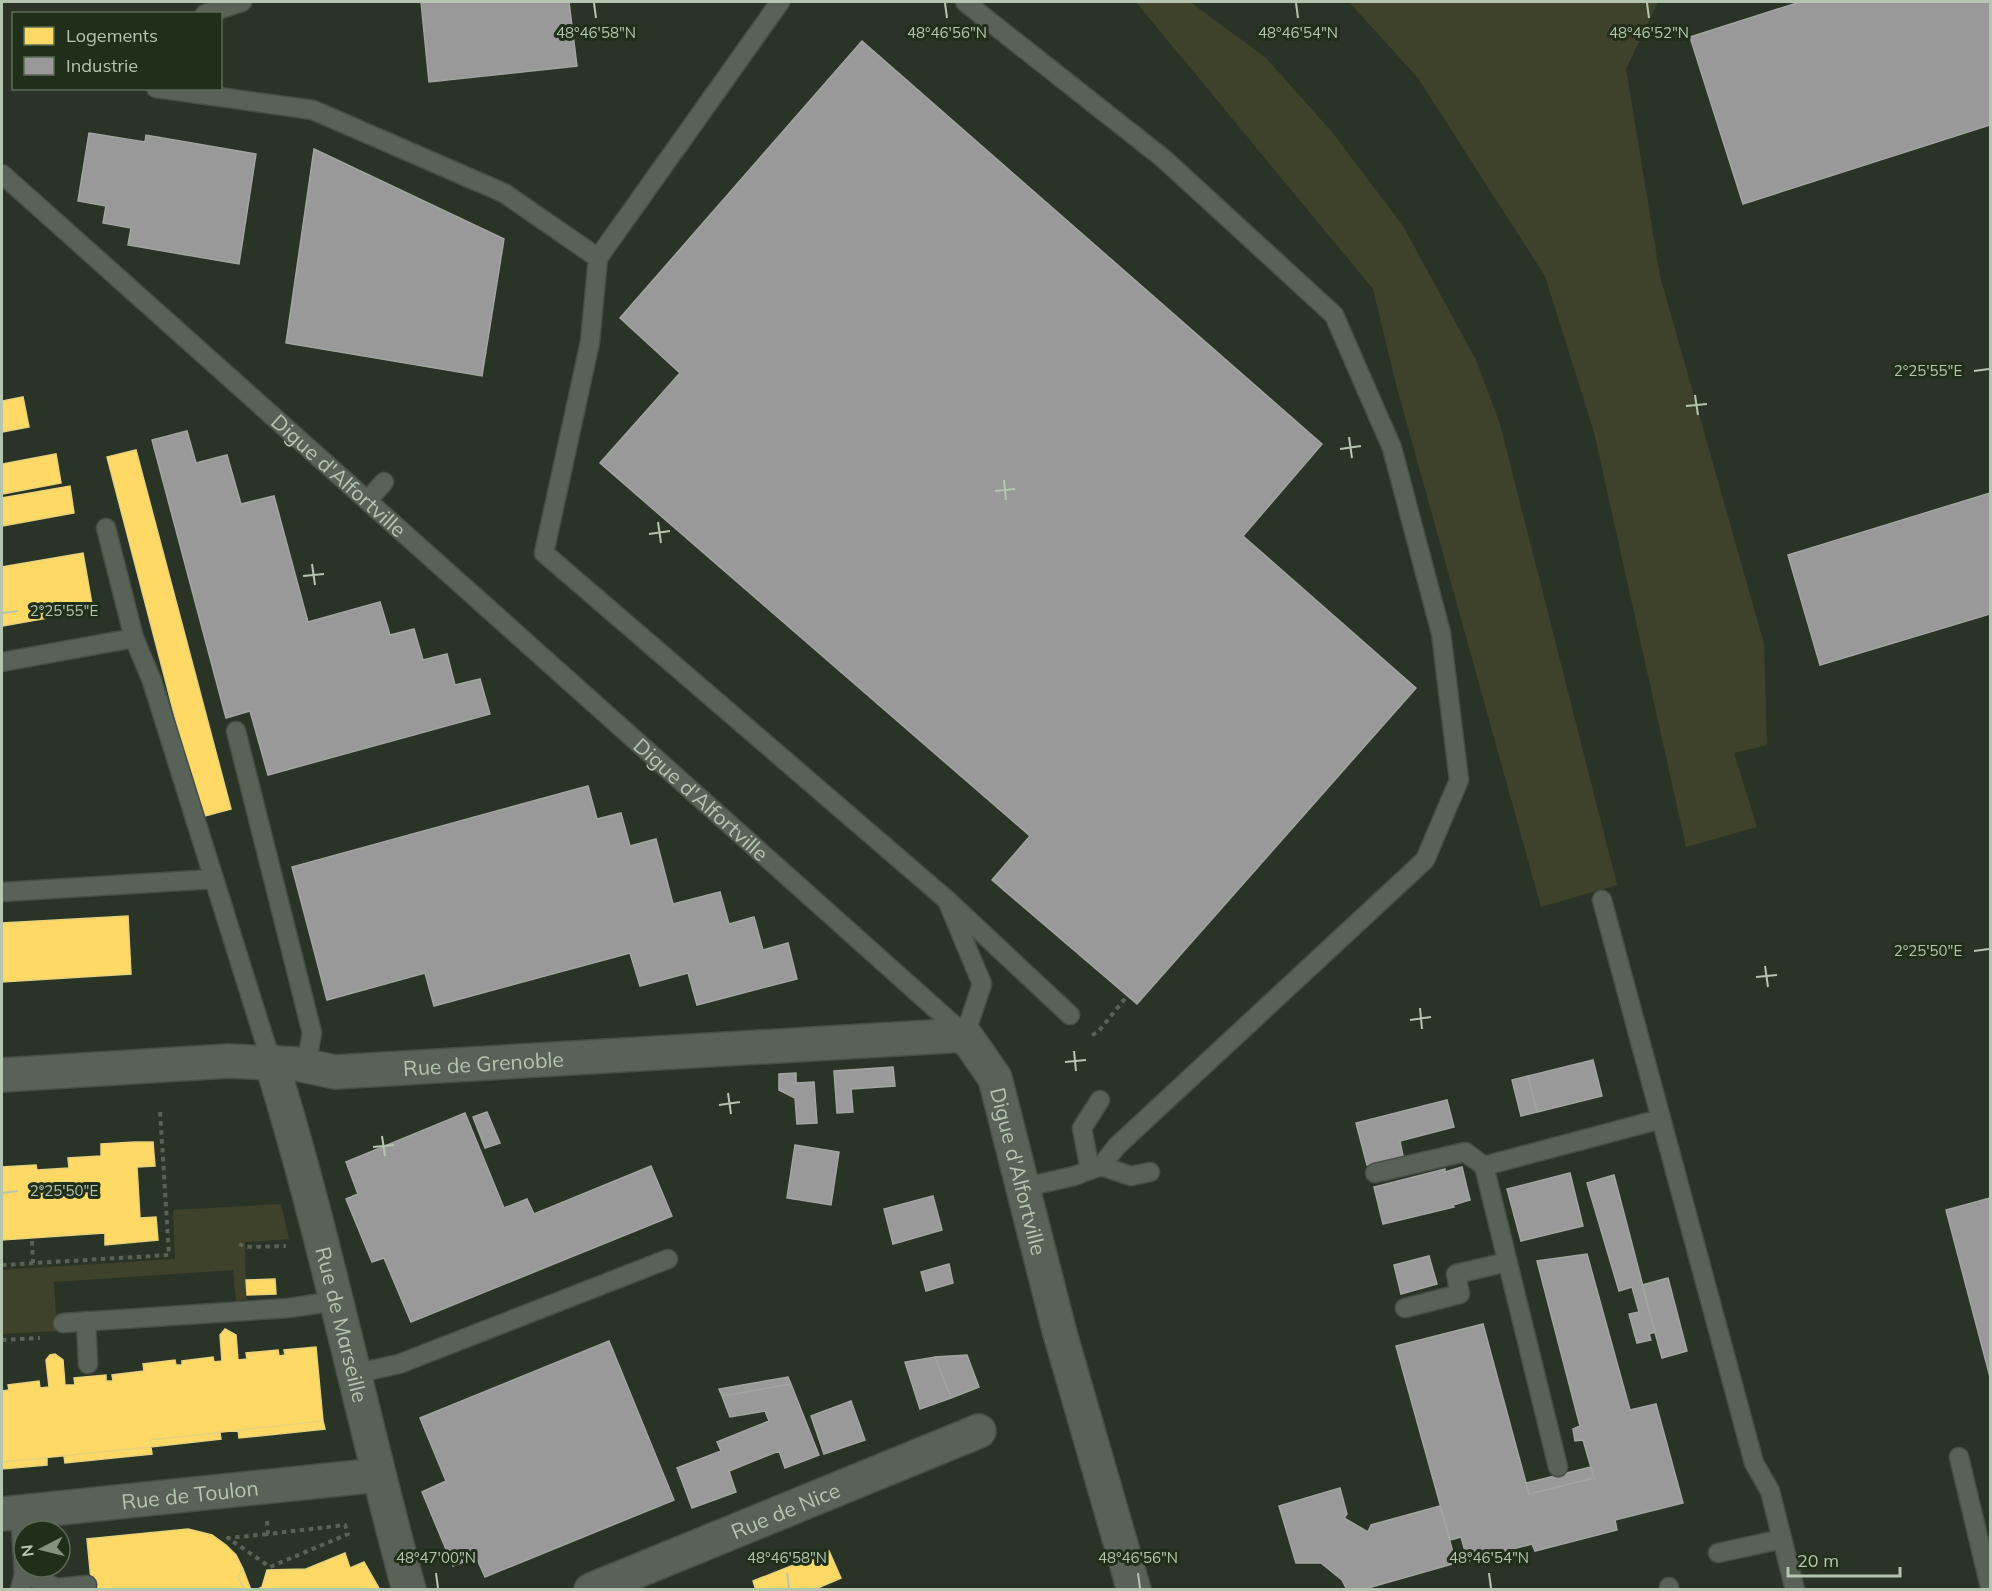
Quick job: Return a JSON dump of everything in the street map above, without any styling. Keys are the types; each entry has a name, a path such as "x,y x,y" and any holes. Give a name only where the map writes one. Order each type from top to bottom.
{"street":[{"name":"Rue de Grenoble","path":"2,1075 228,1061 270,1061 306,1065 335,1072 965,1035"},
{"name":"Digue d'Alfortville","path":"965,1035 994,1078 1059,1330 1134,1590"},
{"name":"Rue de Marseille","path":"270,1061 317,1225 378,1476 409,1590"},
{"name":"Rue de Nice","path":"591,1590 979,1431"},
{"name":"Rue de Toulon","path":"11,1513 378,1476"}],"lane":[{"path":"211,12 242,2"},
{"path":"780,2 598,258 590,342 544,553 947,900 1070,1015"},
{"path":"965,2 1164,159 1334,315 1392,448 1442,633 1459,780 1425,860 1096,1168"},
{"path":"170,90 313,110 504,194 598,258"},
{"name":"Digue d'Alfortville","path":"2,174 965,1035"},
{"path":"368,500 384,482"},
{"path":"106,528 134,638 152,681 270,1061"},
{"path":"2,662 134,638"},
{"path":"236,731 312,1033 306,1065"},
{"path":"2,892 214,879"},
{"path":"947,900 982,984 965,1035"},
{"path":"1602,900 1754,1463 1770,1491 1795,1590"},
{"path":"1096,1168 1082,1128 1100,1100"},
{"path":"1484,1166 1661,1119"},
{"path":"1375,1173 1465,1152 1484,1166 1558,1467"},
{"path":"1022,1188 1096,1168 1131,1176 1150,1172"},
{"path":"353,1374 399,1364 668,1259"},
{"path":"1405,1308 1460,1294 1456,1274 1507,1262"},
{"path":"63,1323 290,1308 336,1301"},
{"path":"86,1321 88,1364"},
{"path":"1959,1457 1990,1587"},
{"path":"11,1513 22,1582 57,1588 87,1585"},
{"path":"1718,1553 1782,1539"}],"path":[{"path":"1098,1032 1127,996"},
{"path":"2,1265 169,1255 160,1111"},
{"path":"32,1241 33,1263"},
{"path":"239,1244 246,1247"},
{"path":"267,1522 268,1534"},
{"path":"345,1525 348,1534 270,1567 228,1538 268,1534 345,1525"}],"green space":[{"path":"1136,2 1190,2 1265,57 1332,132 1403,226 1476,360 1500,424 1617,885 1541,907 1397,388 1373,289"},
{"path":"1349,2 1658,2 1626,69 1660,276 1764,644 1767,745 1734,753 1757,827 1686,847 1594,432 1545,276 1418,78"},
{"path":"281,1204 289,1239 245,1242 246,1299 236,1301 233,1270 54,1282 57,1331 2,1334 2,1270 175,1259 173,1210"}],"building: Logements":[{"path":"23,397 29,427 2,432 2,401"},
{"path":"136,450 231,809 201,817 107,457"},
{"path":"56,454 61,483 2,494 2,464"},
{"path":"70,486 74,513 2,526 2,498"},
{"path":"83,553 93,610 2,626 2,567"},
{"path":"128,916 131,974 2,982 2,923"},
{"path":"153,1142 155,1166 137,1167 140,1218 156,1217 158,1240 105,1245 105,1233 2,1240 2,1167 36,1165 37,1170 69,1168 68,1158 101,1156 101,1144"},
{"path":"275,1279 276,1294 247,1295 246,1280"},
{"path":"225,1329 236,1335 238,1360 247,1359 246,1353 278,1350 279,1356 285,1355 284,1350 316,1347 323,1421 150,1440 151,1447 2,1462 2,1391 9,1390 8,1385 39,1381 40,1388 49,1387 46,1360 50,1355 55,1354 63,1360 65,1385 75,1385 74,1378 106,1375 106,1381 113,1381 112,1375 144,1371 143,1364 175,1360 176,1365 182,1365 182,1361 213,1357 214,1362 222,1361 220,1335"},
{"path":"323,1421 325,1429 239,1438 238,1430"},
{"path":"220,1433 221,1439 151,1447 150,1440"},
{"path":"151,1447 152,1454 65,1463 64,1456"},
{"path":"47,1458 47,1465 2,1469 2,1462"},
{"path":"188,1529 212,1535 236,1555 243,1569 238,1577 246,1590 92,1590 87,1539"},
{"path":"829,1551 841,1578 813,1590 756,1590 753,1581"},
{"path":"345,1553 350,1568 364,1562 380,1590 256,1590 262,1587 267,1570 306,1569"},
{"path":"243,1569 251,1590 243,1589 238,1577"}],"building: Industrie":[{"path":"421,2 569,2 577,66 429,82"},
{"path":"1800,2 1990,2 1990,125 1743,204 1690,37"},
{"path":"862,41 1322,444 1243,536 1416,688 1137,1004 992,880 1030,836 600,463 680,373 620,318"},
{"path":"89,133 145,142 146,135 256,154 239,264 128,245 131,228 103,223 106,206 78,201"},
{"path":"314,149 504,239 482,376 286,343"},
{"path":"187,431 196,463 227,455 241,504 274,496 308,622 380,602 390,635 414,629 423,660 447,654 455,685 480,679 490,714 268,775 250,711 226,718 152,440"},
{"path":"1990,493 1990,614 1820,665 1788,555"},
{"path":"588,786 597,819 621,813 630,846 656,839 673,904 720,892 729,924 754,917 763,950 788,943 797,979 697,1005 688,973 640,986 630,953 434,1006 425,973 327,1000 292,867"},
{"path":"1593,1060 1602,1096 1537,1112 1528,1076"},
{"path":"893,1067 895,1086 851,1089 853,1112 837,1113 834,1071"},
{"path":"796,1073 796,1083 814,1082 817,1123 797,1124 795,1098 779,1090 779,1074"},
{"path":"1528,1076 1537,1112 1521,1116 1512,1080"},
{"path":"1447,1100 1454,1127 1400,1141 1403,1156 1367,1165 1356,1123"},
{"path":"487,1112 500,1143 485,1148 473,1117"},
{"path":"465,1113 504,1208 527,1199 534,1214 651,1166 672,1216 411,1322 384,1258 372,1262 346,1199 358,1194 346,1162"},
{"path":"795,1145 839,1152 831,1205 787,1198"},
{"path":"1462,1167 1470,1200 1453,1205 1454,1207 1383,1224 1374,1187 1445,1169 1445,1172"},
{"path":"1570,1173 1583,1226 1521,1241 1507,1189"},
{"path":"1614,1175 1655,1332 1649,1334 1651,1340 1637,1343 1629,1314 1639,1312 1632,1287 1619,1291 1587,1183"},
{"path":"933,1196 942,1230 893,1244 884,1209"},
{"path":"1990,1198 1990,1377 1946,1210"},
{"path":"1587,1254 1630,1410 1656,1404 1683,1503 1615,1520 1617,1530 1535,1551 1532,1544 1468,1561 1461,1537 1450,1540 1396,1346 1483,1324 1529,1494 1594,1478 1583,1440 1575,1441 1573,1429 1580,1426 1537,1261"},
{"path":"1429,1256 1437,1284 1401,1294 1394,1265"},
{"path":"949,1264 953,1283 926,1291 921,1272"},
{"path":"1668,1278 1687,1351 1662,1358 1642,1285"},
{"path":"609,1341 674,1500 485,1577 476,1557 453,1566 422,1492 446,1481 420,1418"},
{"path":"967,1355 979,1387 951,1398 935,1357"},
{"path":"935,1357 951,1398 920,1409 905,1362"},
{"path":"788,1377 791,1384 722,1396 719,1389"},
{"path":"791,1384 819,1455 785,1468 779,1451 729,1471 736,1492 692,1508 677,1468 721,1451 717,1442 769,1421 765,1411 730,1417 722,1396"},
{"path":"851,1401 865,1440 824,1454 811,1416"},
{"path":"1591,1467 1594,1478 1529,1494 1526,1483"},
{"path":"1340,1488 1347,1514 1344,1518 1368,1532 1371,1525 1440,1506 1456,1563 1361,1590 1347,1590 1342,1580 1321,1563 1296,1563 1279,1506"}]}
